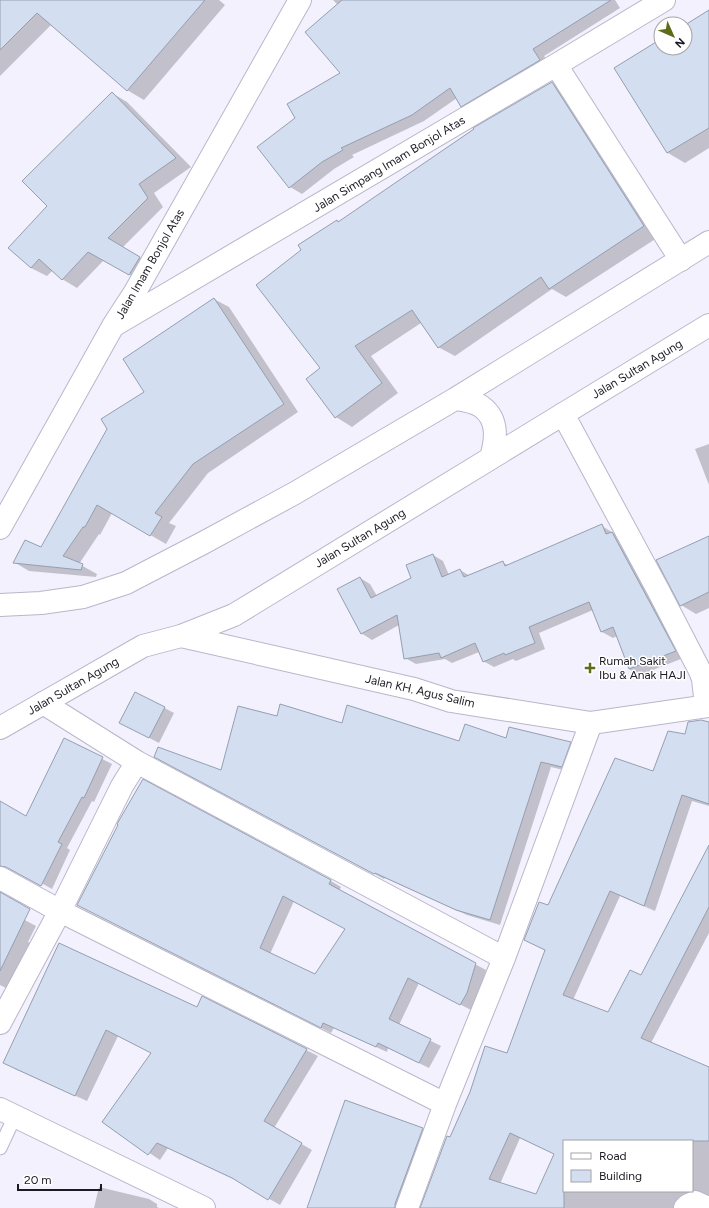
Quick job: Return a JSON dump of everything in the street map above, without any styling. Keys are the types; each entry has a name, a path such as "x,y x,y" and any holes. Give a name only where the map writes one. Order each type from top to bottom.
{"street":[{"name":"Jalan Imam Bonjol Atas","path":"0,528 113,326 135,292 300,0"},
{"name":"Jalan Simpang Imam Bonjol Atas","path":"113,326 664,0"},
{"path":"556,65 681,260"},
{"path":"0,605 40,603 82,597 126,583 295,493 455,399 709,242"},
{"name":"Jalan Sultan Agung","path":"0,728 143,646 181,636 234,615 709,325"},
{"path":"455,399 482,407 490,416 495,428 495,441 491,458"},
{"path":"563,414 700,671 708,706"},
{"name":"Jalan KH. Agus Salim","path":"181,636 414,689 451,701 591,723 708,706"},
{"path":"43,703 137,762 504,958"},
{"path":"407,1208 445,1104 504,958 591,723"},
{"path":"0,1023 60,911 122,786 137,762"},
{"path":"0,878 60,911 445,1104"},
{"path":"7,1113 204,1208"},
{"path":"686,1208 688,1205 695,1202 708,1208"}],"lane":[{"path":"0,1148 7,1113"}],"building":[{"path":"0,0 205,0 127,91 37,13 0,50"},
{"path":"342,0 611,0 533,49 540,60 461,107 450,88 412,115 341,148 343,150 322,162 289,188 257,147 295,118 287,104 340,73 305,32"},
{"path":"709,10 709,128 667,153 614,68 653,44 653,56 693,56 693,20"},
{"path":"552,82 644,226 549,289 541,277 438,348 412,310 355,346 382,383 335,418 306,379 320,368 256,285 301,250 298,245 337,220 338,222 474,129 473,128"},
{"path":"112,92 176,158 139,184 148,198 108,238 140,257 129,275 88,252 62,280 39,259 31,268 8,248 47,206 22,181"},
{"path":"214,298 284,404 193,464 155,513 162,517 150,536 97,505 85,527 83,527 63,556 83,564 81,570 13,563 25,540 41,547 107,429 101,419 144,392 123,359"},
{"path":"602,524 606,534 612,532 676,651 629,669 613,627 601,632 589,602 529,627 535,643 505,655 504,653 483,662 475,643 441,658 439,653 404,659 397,615 361,634 337,589 360,577 371,598 411,578 406,565 433,554 442,577 460,569 464,577 503,561 505,566"},
{"path":"709,536 709,592 680,606 656,560"},
{"path":"135,692 165,707 149,738 119,723"},
{"path":"280,704 342,723 347,705 459,741 465,724 506,738 509,727 571,742 562,767 541,762 490,920 456,910 375,873 374,874 154,757 158,747 221,770 238,706 277,716"},
{"path":"701,720 709,722 709,804 682,795 644,906 610,891 563,995 608,1012 630,970 641,975 709,845 709,907 641,1038 709,1067 709,1141 563,1140 564,1208 420,1208 447,1136 450,1137 470,1092 485,1046 507,1053 545,950 524,940 539,902 548,905 615,758 653,771 668,731 685,734 688,722","holes":["510,1133 554,1154 536,1194 489,1179"]},
{"path":"64,738 103,757 84,798 82,797 58,842 62,844 41,886 6,867 0,866 0,801 26,816"},
{"path":"143,779 331,880 329,884 476,963 467,993 460,1005 408,978 389,1019 431,1039 419,1063 378,1043 376,1047 323,1023 321,1028 77,905 118,825 117,824","holes":["283,896 345,929 315,974 260,948"]},
{"path":"0,892 30,909 0,971"},
{"path":"59,943 197,1007 202,996 307,1049 264,1121 302,1143 268,1200 232,1178 157,1143 148,1155 102,1122 151,1053 106,1030 75,1096 3,1063"},
{"path":"345,1100 423,1128 395,1204 395,1208 307,1208"}],"place":[{"name":"Rumah Sakit Ibu & Anak HAJI","path":"590,668"}]}
